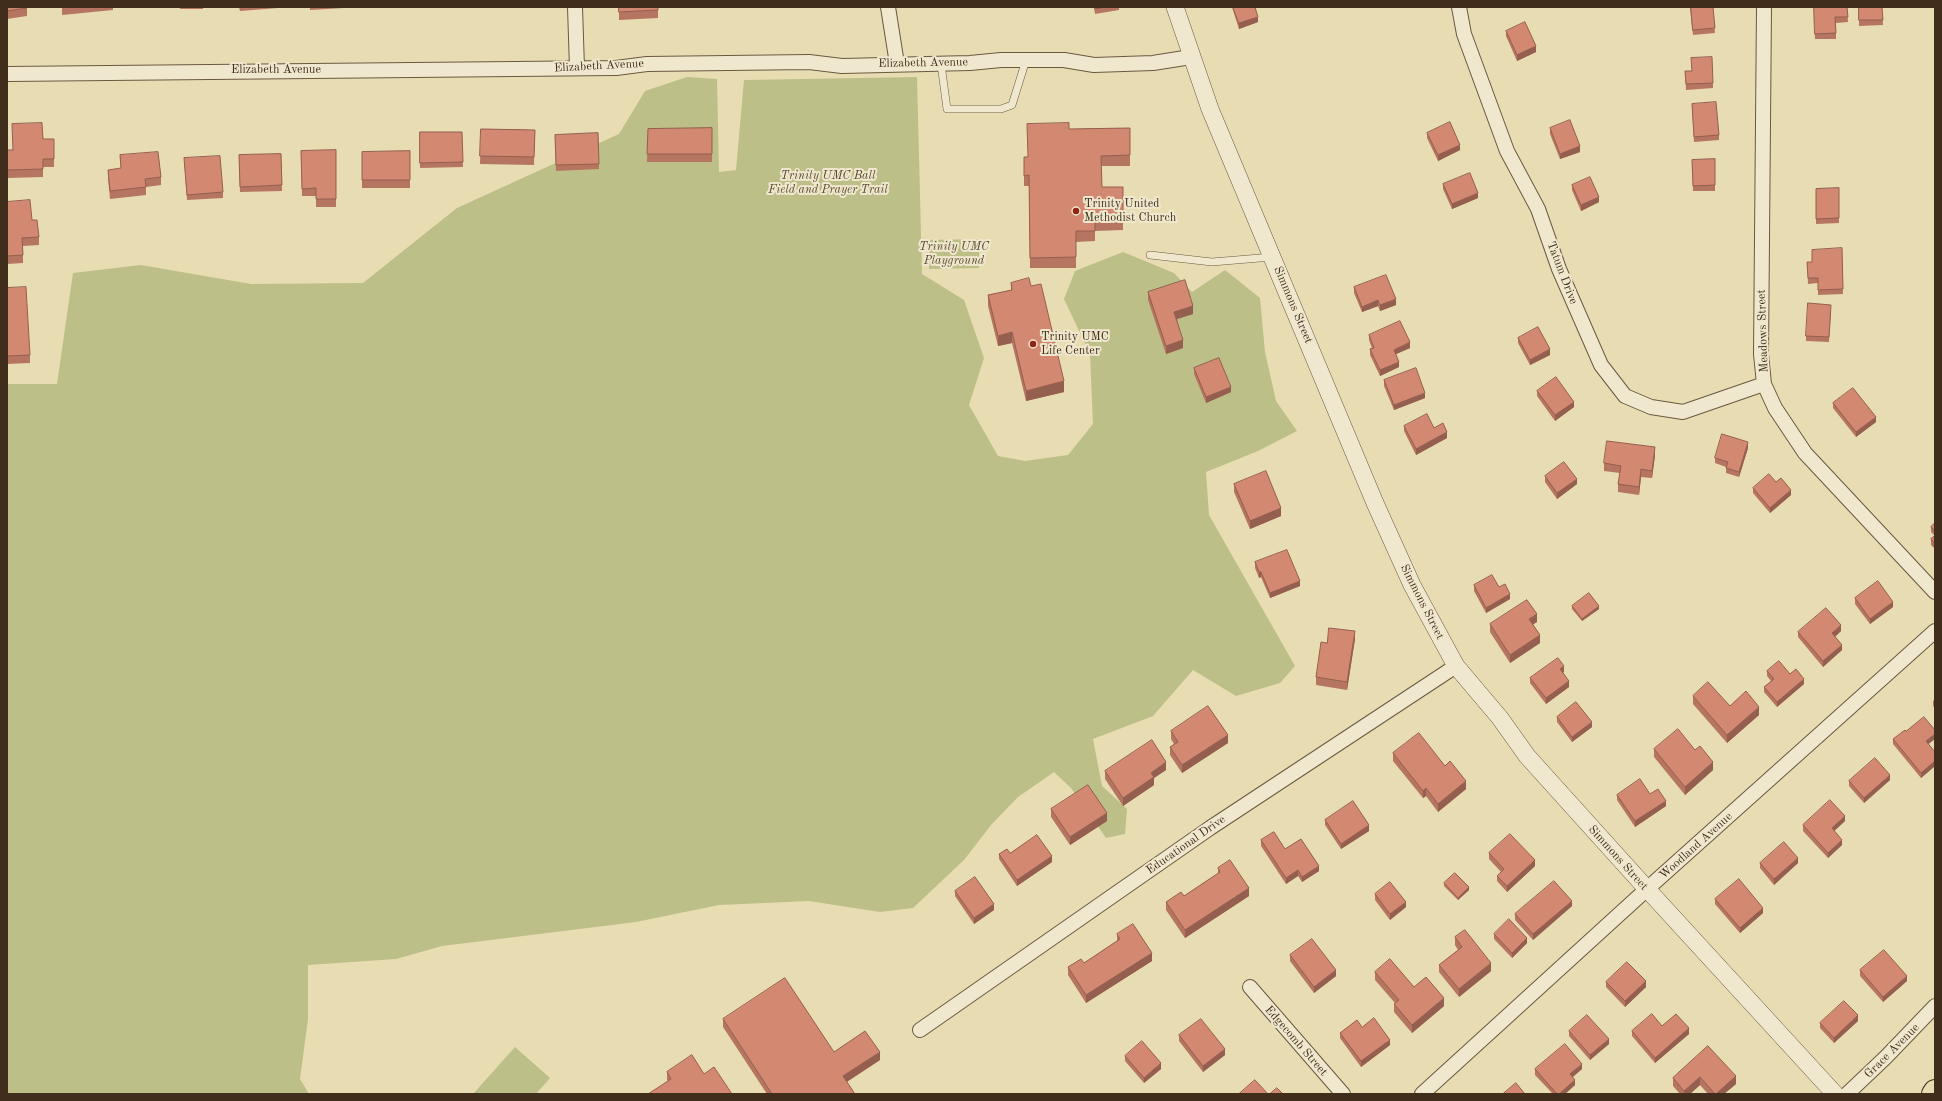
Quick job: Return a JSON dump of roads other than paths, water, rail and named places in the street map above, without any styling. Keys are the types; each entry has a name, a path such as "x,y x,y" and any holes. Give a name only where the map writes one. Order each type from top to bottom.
{"street":[{"path":"575,7 577,68"},
{"path":"888,7 897,64"},
{"name":"Simmons Street","path":"1175,7 1210,110 1375,503 1412,585 1456,666 1500,718 1528,756 1646,889 1835,1094"},
{"name":"Tatum Drive","path":"1459,7 1464,34 1507,151 1538,209 1559,269 1601,365 1624,396 1651,407 1683,412 1764,384"},
{"name":"Meadows Street","path":"1764,7 1761,324 1761,354 1764,384 1775,408 1805,452 1935,592"},
{"name":"Elizabeth Avenue","path":"7,74 616,68 647,64 809,62 842,66 941,64 1026,60 1064,60 1094,65 1154,63 1191,57"},
{"name":"Woodland Avenue","path":"1422,1094 1646,889 1935,631"},
{"name":"Educational Drive","path":"920,1030 1210,828 1456,666"},
{"name":"Edgecomb Street","path":"1250,987 1343,1094"},
{"name":"Grace Avenue","path":"1847,1094 1886,1058 1935,1006"}],"lane":[{"path":"941,64 946,109 1001,109 1012,105 1026,60"},
{"path":"1150,255 1212,262 1272,257"}],"place":[{"name":"Trinity United Methodist Church","path":"1076,211"},
{"name":"Trinity UMC Life Center","path":"1033,344"}],"park label":[{"name":"Trinity UMC Ball Field and Prayer Trail","path":"828,183"},
{"name":"Trinity UMC Playground","path":"954,254"}]}
